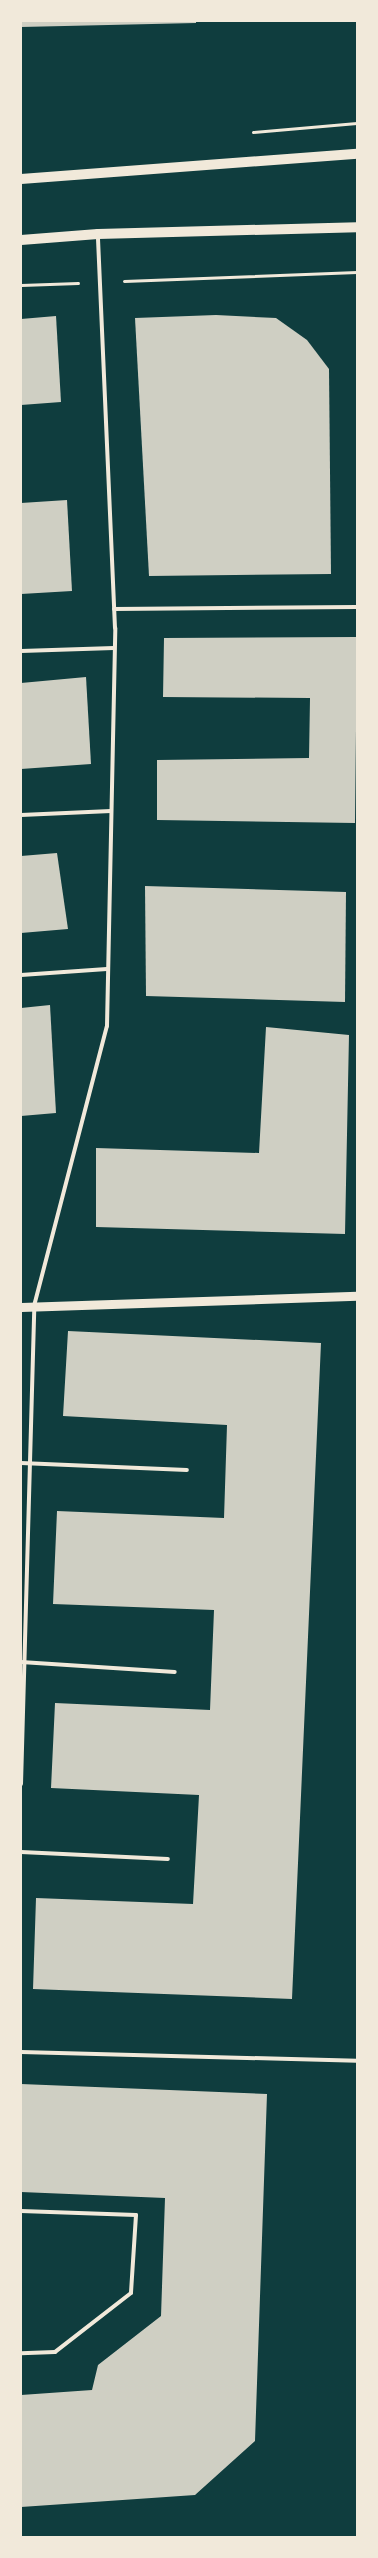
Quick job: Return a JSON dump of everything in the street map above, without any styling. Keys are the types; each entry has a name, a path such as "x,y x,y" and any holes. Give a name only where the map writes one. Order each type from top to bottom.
{"main road":[{"path":"21,178 357,154"},
{"path":"21,240 98,234 357,228"}],"street":[{"path":"21,1307 357,1296"}],"lane":[{"path":"21,1784 34,1306 107,1026 114,609 98,234"},
{"path":"114,609 357,607"},
{"path":"21,650 114,648"},
{"path":"21,815 111,811"},
{"path":"21,975 107,970"},
{"path":"21,1463 187,1470"},
{"path":"23,1662 175,1672"},
{"path":"21,1852 168,1859"},
{"path":"21,2052 357,2061"},
{"path":"21,2211 136,2215 131,2293 55,2352 21,2353"}],"path":[{"path":"21,285 357,272"}],"building":[{"path":"21,21 196,21 196,23 21,27"},
{"path":"216,315 276,318 307,340 329,369 331,574 149,576 135,318"},
{"path":"56,316 61,402 21,405 21,319"},
{"path":"67,500 72,591 21,594 21,503"},
{"path":"357,637 355,823 157,820 157,760 309,758 310,698 163,697 164,638"},
{"path":"86,677 91,764 21,769 21,683"},
{"path":"57,853 68,929 21,933 21,856"},
{"path":"145,886 346,892 345,1002 146,996"},
{"path":"50,1005 56,1113 21,1116 21,1008"},
{"path":"266,1027 349,1035 345,1234 96,1227 96,1148 259,1153"},
{"path":"68,1331 321,1343 292,1999 33,1989 36,1898 193,1904 199,1795 51,1788 55,1703 210,1710 214,1610 53,1604 57,1511 224,1518 227,1425 63,1416"},
{"path":"21,2084 267,2094 255,2441 195,2495 21,2507 21,2395 92,2390 98,2365 161,2316 165,2198 21,2192"}]}
